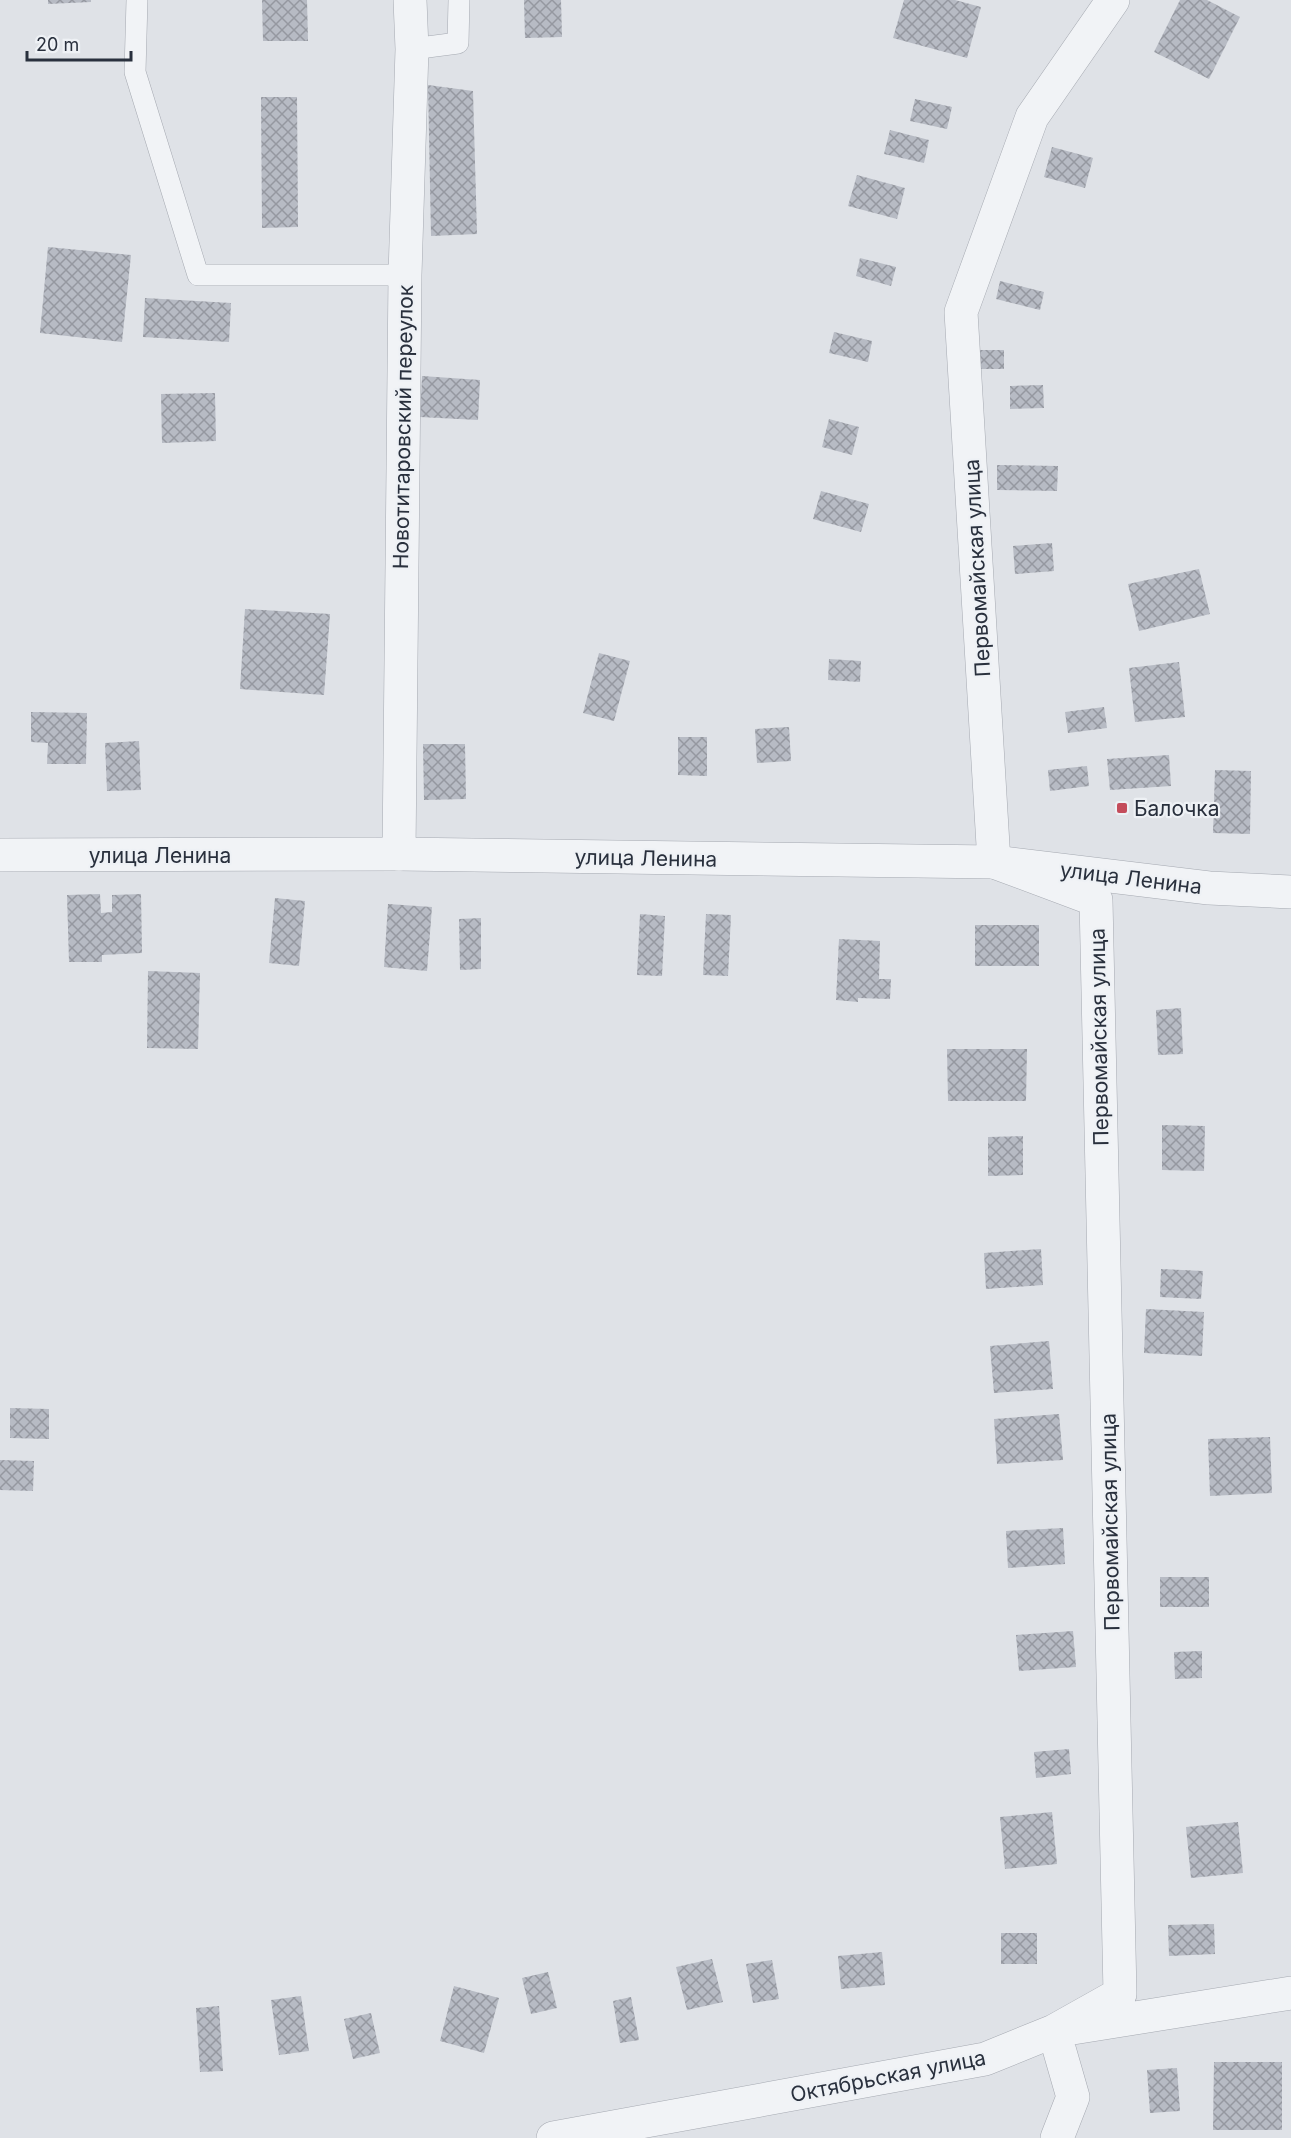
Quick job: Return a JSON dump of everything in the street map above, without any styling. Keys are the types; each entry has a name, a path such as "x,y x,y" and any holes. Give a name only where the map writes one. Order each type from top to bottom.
{"street":[{"name":"Новотитаровский переулок","path":"399,854 405,275 412,49 410,0"},
{"name":"Первомайская улица","path":"1054,2031 1120,1994 1096,900 994,862 961,312 1032,117 1113,0"},
{"name":"улица Ленина","path":"0,855 399,854 994,862 1209,888 1291,892"},
{"name":"Октябрьская улица","path":"553,2138 986,2059 1054,2031 1291,1993"},
{"path":"1054,2031 1073,2097 1057,2138"}],"lane":[{"path":"137,0 135,72 198,275 405,275"},
{"path":"412,49 458,43 459,0"}],"building":[{"path":"48,0 91,0 91,2 48,4"},
{"path":"262,0 307,0 308,41 263,41"},
{"path":"524,0 561,0 562,37 525,38"},
{"path":"904,0 955,0 981,7 967,58 893,38"},
{"path":"1180,0 1207,0 1240,17 1209,79 1154,52"},
{"path":"428,85 473,91 477,234 431,236"},
{"path":"261,97 297,97 298,227 262,228"},
{"path":"915,99 952,107 947,129 910,121"},
{"path":"890,130 929,140 924,163 884,154"},
{"path":"1052,147 1093,158 1085,188 1044,177"},
{"path":"857,175 905,188 897,219 848,206"},
{"path":"48,247 131,255 122,342 40,333"},
{"path":"860,258 896,267 891,286 856,276"},
{"path":"1000,281 1044,292 1040,310 996,299"},
{"path":"145,298 231,303 229,342 143,337"},
{"path":"834,332 872,341 868,362 829,353"},
{"path":"976,350 1004,350 1004,369 976,369"},
{"path":"422,376 480,380 478,420 420,417"},
{"path":"1043,385 1044,408 1010,409 1010,386"},
{"path":"215,393 216,441 162,443 161,394"},
{"path":"829,419 859,427 852,455 822,447"},
{"path":"997,465 1058,466 1057,491 997,490"},
{"path":"821,491 869,504 861,532 813,519"},
{"path":"1052,543 1054,571 1015,574 1013,546"},
{"path":"1199,569 1210,614 1139,631 1128,584"},
{"path":"245,609 330,614 324,695 240,689"},
{"path":"599,653 630,661 614,721 583,713"},
{"path":"829,659 861,661 860,682 828,680"},
{"path":"1179,662 1185,717 1135,722 1129,668"},
{"path":"1104,707 1107,728 1068,733 1065,712"},
{"path":"31,712 87,713 86,764 47,764 48,743 31,742"},
{"path":"789,727 791,761 757,763 755,729"},
{"path":"678,737 707,737 707,776 678,775"},
{"path":"139,741 141,790 107,791 105,743"},
{"path":"423,744 465,744 466,799 424,800"},
{"path":"1169,755 1171,786 1110,790 1107,759"},
{"path":"1087,766 1089,786 1050,791 1048,770"},
{"path":"1215,770 1251,771 1250,834 1213,833"},
{"path":"100,894 101,913 112,912 112,895 141,894 142,953 102,955 102,962 69,962 67,895"},
{"path":"275,898 305,901 299,966 269,963"},
{"path":"388,904 432,907 427,971 384,967"},
{"path":"640,914 665,916 662,976 637,975"},
{"path":"706,914 731,915 728,976 703,975"},
{"path":"481,918 481,969 460,970 459,919"},
{"path":"975,925 1039,925 1039,966 975,966"},
{"path":"839,939 880,941 879,979 891,979 890,999 858,998 858,1002 836,1000"},
{"path":"148,971 200,973 198,1049 147,1048"},
{"path":"1181,1008 1183,1054 1158,1055 1156,1010"},
{"path":"947,1049 1027,1049 1026,1101 948,1101"},
{"path":"1162,1125 1205,1126 1204,1171 1162,1170"},
{"path":"1023,1136 1023,1175 988,1176 988,1137"},
{"path":"1041,1249 1043,1285 986,1289 984,1253"},
{"path":"1161,1269 1203,1271 1201,1299 1160,1297"},
{"path":"1146,1309 1204,1312 1202,1356 1144,1353"},
{"path":"1049,1341 1053,1389 994,1393 990,1346"},
{"path":"10,1408 49,1409 49,1439 10,1438"},
{"path":"1059,1414 1063,1460 997,1464 994,1419"},
{"path":"1270,1437 1272,1493 1210,1496 1208,1439"},
{"path":"0,1460 34,1461 33,1491 0,1490"},
{"path":"1063,1528 1065,1564 1008,1568 1006,1531"},
{"path":"1160,1577 1209,1577 1209,1607 1160,1607"},
{"path":"1073,1631 1076,1667 1019,1671 1016,1635"},
{"path":"1202,1651 1202,1678 1175,1679 1174,1652"},
{"path":"1069,1749 1071,1774 1036,1778 1034,1752"},
{"path":"1052,1812 1057,1864 1005,1869 1000,1817"},
{"path":"1238,1822 1243,1873 1191,1878 1186,1827"},
{"path":"1214,1924 1215,1954 1169,1956 1168,1925"},
{"path":"1001,1933 1037,1933 1037,1964 1001,1964"},
{"path":"882,1952 885,1985 841,1989 838,1956"},
{"path":"712,1959 723,2002 687,2010 676,1967"},
{"path":"772,1960 779,1999 753,2003 746,1964"},
{"path":"548,1972 557,2008 531,2014 522,1978"},
{"path":"454,1986 499,1998 484,2053 440,2041"},
{"path":"301,1996 309,2051 279,2055 271,2000"},
{"path":"631,1997 639,2040 620,2043 613,2001"},
{"path":"219,2006 223,2071 200,2072 196,2008"},
{"path":"371,2013 380,2053 353,2059 344,2019"},
{"path":"1214,2062 1282,2062 1282,2130 1213,2130"},
{"path":"1177,2068 1180,2111 1150,2113 1147,2070"}],"place":[{"name":"Балочка","path":"1122,808"}]}
